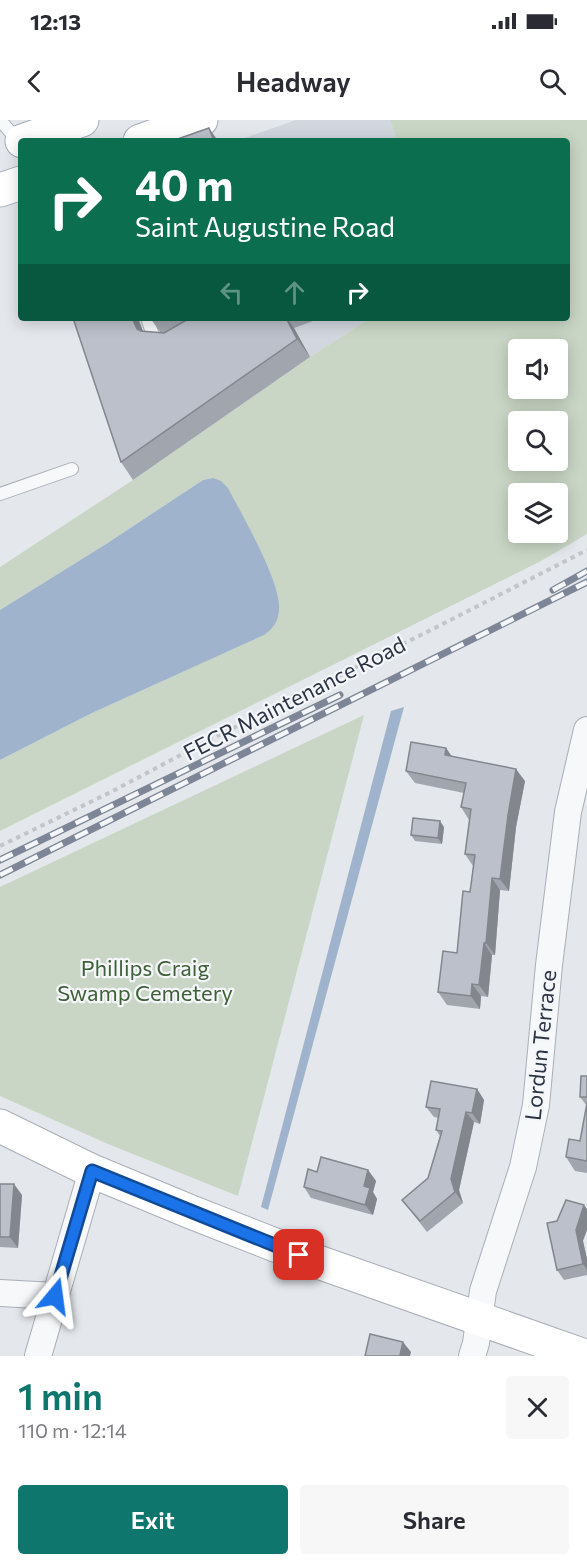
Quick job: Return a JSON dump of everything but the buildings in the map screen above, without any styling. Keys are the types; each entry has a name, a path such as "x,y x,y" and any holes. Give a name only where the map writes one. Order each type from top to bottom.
{"main road":[{"path":"158,138 201,120"},
{"path":"19,138 78,128"},
{"path":"0,190 18,184"},
{"path":"0,1126 92,1171 321,1263 585,1356"}],"street":[{"name":"Lordun Terrace","path":"472,1356 483,1291 523,1167 536,1105 549,965 568,812 587,730"},
{"path":"38,1356 92,1171"},
{"path":"0,1293 55,1296"}],"lane":[{"path":"148,321 155,341 173,344"},
{"path":"0,494 72,469"}],"path":[{"name":"FECR Maintenance Road","path":"0,846 587,550"}],"shaded area":[{"path":"296,120 390,120 396,138 245,138"},
{"path":"291,321 365,321 310,357"}],"green space":[{"path":"390,120 587,120 587,534 541,561 0,831 0,760 92,713 264,635 213,478 203,480 0,610 0,567 133,480 365,321 570,321 570,138 396,138"},
{"name":"Phillips Craig Swamp Cemetery","path":"364,715 238,1196 108,1144 0,1096 0,887"}],"water":[{"path":"213,478 221,481 228,488 274,582 279,612 273,627 264,635 92,713 0,760 0,610 203,480"},
{"path":"404,707 268,1210 261,1207 391,711"}],"railway":[{"path":"553,590 587,571"},
{"path":"0,875 587,582"},
{"path":"0,860 340,695"}],"route":[{"path":"55,1296 92,1171 299,1255"}]}
